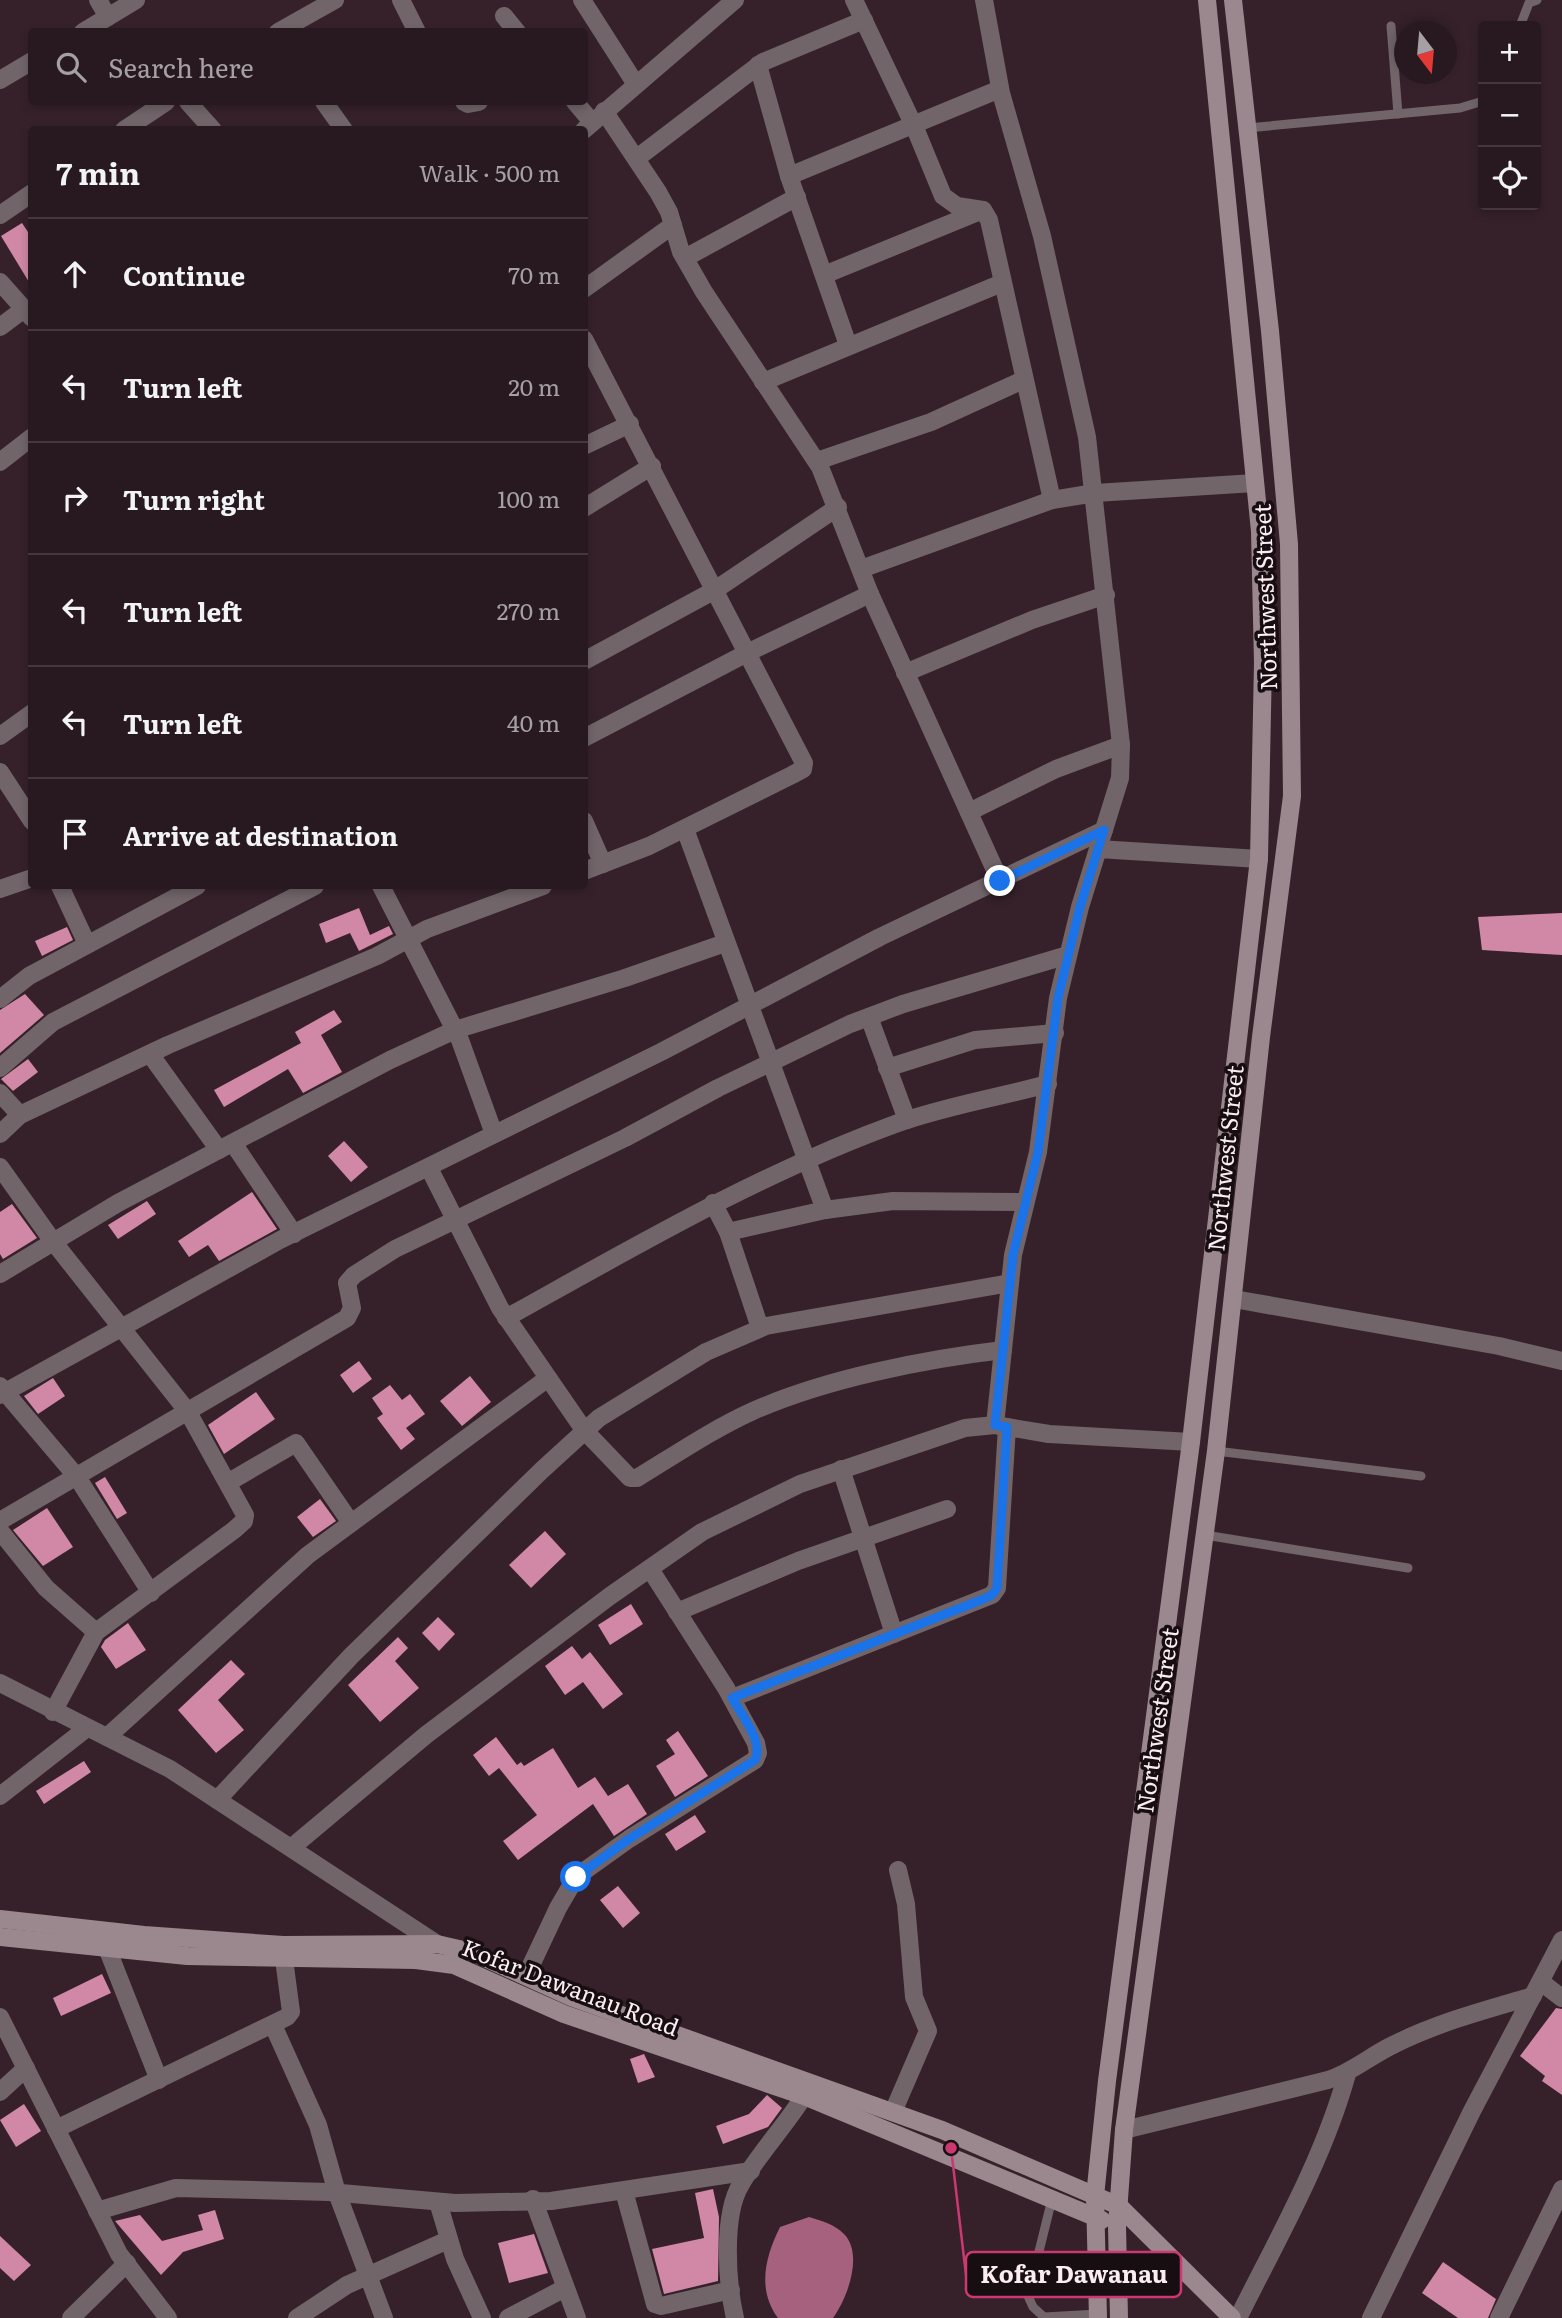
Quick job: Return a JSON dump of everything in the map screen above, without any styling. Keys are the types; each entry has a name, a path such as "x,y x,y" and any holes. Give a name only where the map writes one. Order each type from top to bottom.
{"main road":[{"name":"Northwest Street","path":"1098,2316 1094,2217 1107,2081 1191,1442 1259,859 1264,663 1255,483 1207,0"},
{"name":"Northwest Street","path":"1119,2318 1117,2226 1124,2130 1216,1451 1292,784 1289,544 1270,331 1233,0"},
{"name":"Kofar Dawanau Road","path":"0,1919 144,1935 283,1945 437,1944 472,1952 571,1997 943,2130 1119,2206"},
{"name":"Kofar Dawanau Road","path":"0,1937 187,1956 436,1961 475,1974 564,2014 804,2096 1117,2226"},
{"path":"564,2014 571,1997"},
{"path":"1119,2206 1231,2318"},
{"path":"1117,2226 1136,2224"}],"street":[{"path":"98,0 108,17"},
{"path":"90,28 136,0"},
{"path":"285,28 335,0"},
{"path":"401,0 415,28"},
{"path":"582,0 635,83"},
{"path":"593,121 735,0"},
{"path":"854,0 913,124 943,196 957,206 983,210"},
{"path":"732,1698 981,1600 992,1595 997,1588 1003,1350 1016,1234 1038,1152 1058,998 1119,778 1121,745 1095,494 1068,341 1042,236 1000,89 984,0"},
{"path":"504,16 514,28"},
{"path":"637,158 758,65 864,20"},
{"path":"0,80 28,63"},
{"path":"758,65 789,176 848,345"},
{"path":"789,176 1000,89"},
{"path":"130,126 162,105"},
{"path":"191,105 209,126"},
{"path":"326,105 341,126"},
{"path":"578,105 637,158 673,225 685,258 763,382 817,461 838,508 870,594 1000,881"},
{"path":"0,215 28,196"},
{"path":"685,258 797,197"},
{"path":"824,275 983,210"},
{"path":"983,210 989,220 1052,500"},
{"path":"588,286 673,225"},
{"path":"0,282 28,313 0,327"},
{"path":"763,382 1002,283"},
{"path":"588,346 804,763 803,769 684,829 588,870"},
{"path":"817,461 931,422 1023,380"},
{"path":"588,444 630,424"},
{"path":"0,461 28,440"},
{"path":"588,506 652,467"},
{"path":"861,569 1052,500 1095,494 1255,483"},
{"path":"588,659 715,590 838,508"},
{"path":"588,736 747,653 870,594"},
{"path":"905,673 1032,620 1105,595"},
{"path":"0,736 28,716"},
{"path":"969,812 1056,769 1121,745"},
{"path":"0,772 28,815"},
{"path":"684,829 825,1210"},
{"path":"588,830 603,864"},
{"path":"151,1593 77,1476 2,1391 294,1234 429,1168 840,957 1104,830"},
{"path":"1098,849 1259,859"},
{"path":"0,889 28,879"},
{"path":"61,889 87,944"},
{"path":"0,999 29,976 191,889"},
{"path":"0,1069 53,1023 310,889"},
{"path":"383,889 455,1030 494,1134"},
{"path":"0,1134 20,1115 150,1054 454,918 535,889"},
{"path":"0,1274 52,1240 226,1146 455,1030 625,978 725,943"},
{"path":"0,1521 347,1318 352,1308 347,1283 354,1275 395,1249 625,1139 718,1088 869,1017 903,1004 1068,955"},
{"path":"869,1017 907,1121"},
{"path":"887,1068 975,1040 1055,1033"},
{"path":"150,1054 294,1234"},
{"path":"506,1318 713,1203 806,1160 907,1121 1048,1084"},
{"path":"0,1093 20,1115"},
{"path":"0,1167 52,1240 188,1412 240,1502 244,1521 96,1632 53,1712"},
{"path":"429,1168 489,1291 506,1318 584,1430 624,1476 637,1478 739,1418 790,1397 934,1358 1003,1350"},
{"path":"728,1232 825,1210 893,1201 1024,1202"},
{"path":"713,1203 728,1232 760,1328"},
{"path":"217,1800 351,1656 584,1430 706,1352 760,1328 1010,1283"},
{"path":"1234,1299 1499,1346 1562,1362"},
{"path":"107,1737 308,1555 548,1378"},
{"path":"291,1848 426,1735 650,1569 731,1517 800,1484 955,1431 1001,1426 1049,1434 1191,1442"},
{"path":"229,1482 296,1443 351,1523"},
{"path":"841,1469 894,1634"},
{"path":"677,1612 863,1537 947,1509"},
{"path":"0,1531 46,1587 96,1632"},
{"path":"526,1976 576,1877 629,1839 755,1760 758,1753 756,1743 732,1698 650,1569"},
{"path":"0,1683 170,1769 437,1944"},
{"path":"0,1796 87,1728"},
{"path":"893,2112 928,2031 914,1997 906,1904 898,1870"},
{"path":"1371,2318 1472,2111 1562,1940"},
{"path":"107,1948 159,2080"},
{"path":"56,2129 272,2025 291,2012 284,1959"},
{"path":"1124,2130 1347,2074 1391,2046 1438,2023 1537,1989 1562,1998"},
{"path":"0,2017 97,2211 127,2263 168,2318"},
{"path":"272,2025 318,2125 337,2193 384,2318"},
{"path":"0,2092 26,2068"},
{"path":"1238,2318 1312,2170 1337,2109 1347,2074"},
{"path":"735,2318 731,2290 729,2228 732,2206 740,2185 804,2096"},
{"path":"97,2211 176,2188 337,2193 438,2202 533,2199 551,2201 751,2171"},
{"path":"1499,2318 1562,2189"},
{"path":"624,2191 655,2304 661,2306 731,2290"},
{"path":"533,2199 577,2318"},
{"path":"438,2202 448,2240 482,2318"},
{"path":"297,2318 320,2300 368,2275 448,2240"},
{"path":"71,2318 127,2263"},
{"path":"508,2318 565,2288"}],"lane":[{"path":"1522,21 1529,3 1537,0"},
{"path":"1391,26 1398,114"},
{"path":"1247,128 1461,108 1478,103"},
{"path":"1216,1451 1421,1476"},
{"path":"1205,1535 1408,1568"},
{"path":"1052,2199 1028,2296 1033,2308 1044,2317 1098,2316"}],"shaded area":[{"path":"809,2217 836,2228 850,2243 853,2264 848,2288 833,2318 778,2318 771,2307 765,2285 770,2250 780,2227"}],"building":[{"path":"22,223 28,232 28,280 1,236"},
{"path":"359,908 370,935 389,926 393,934 359,951 350,933 326,943 319,924"},
{"path":"1562,913 1562,955 1482,950 1478,917"},
{"path":"67,927 73,940 42,956 35,941"},
{"path":"25,994 44,1015 0,1053 0,1010"},
{"path":"334,1010 342,1022 321,1035 342,1072 303,1093 288,1069 224,1107 214,1090 301,1043 295,1032"},
{"path":"28,1059 38,1072 13,1091 1,1079"},
{"path":"344,1141 368,1167 351,1182 328,1156"},
{"path":"252,1192 277,1229 219,1261 208,1245 189,1257 178,1241"},
{"path":"147,1201 156,1214 118,1239 108,1225"},
{"path":"12,1204 37,1238 3,1259 0,1254 0,1212"},
{"path":"359,1361 372,1379 353,1393 340,1375"},
{"path":"470,1376 491,1402 462,1426 440,1401"},
{"path":"53,1378 65,1396 38,1414 24,1396"},
{"path":"390,1385 402,1400 410,1394 425,1414 406,1428 415,1439 401,1450 377,1418 383,1414 372,1398"},
{"path":"256,1392 275,1419 224,1454 208,1425"},
{"path":"105,1477 127,1513 117,1519 95,1483"},
{"path":"320,1499 336,1521 313,1537 297,1517"},
{"path":"47,1508 73,1547 43,1566 13,1530"},
{"path":"545,1531 566,1554 531,1588 509,1565"},
{"path":"631,1604 643,1624 610,1645 598,1625"},
{"path":"438,1617 455,1634 439,1651 422,1633"},
{"path":"128,1623 146,1650 116,1669 101,1647 105,1640"},
{"path":"398,1637 408,1648 395,1661 419,1688 380,1722 348,1685"},
{"path":"572,1646 582,1659 590,1652 623,1694 603,1709 583,1682 565,1695 545,1666"},
{"path":"231,1660 245,1674 218,1700 244,1730 216,1753 178,1710"},
{"path":"678,1731 708,1776 675,1797 656,1766 675,1754 666,1740"},
{"path":"496,1737 517,1765 521,1762 524,1766 553,1748 578,1788 595,1777 608,1796 628,1784 647,1814 614,1836 593,1804 518,1860 503,1841 537,1815 499,1768 489,1776 473,1755"},
{"path":"84,1761 91,1772 44,1804 36,1791"},
{"path":"695,1815 706,1832 676,1851 665,1834"},
{"path":"618,1886 640,1913 623,1928 600,1900"},
{"path":"102,1974 111,1993 61,2016 53,1998"},
{"path":"1556,2008 1562,2009 1562,2095 1542,2081 1545,2076 1520,2056"},
{"path":"644,2054 655,2077 638,2083 630,2059"},
{"path":"767,2095 782,2108 768,2127 723,2144 716,2126 749,2114"},
{"path":"24,2104 41,2131 16,2147 0,2120"},
{"path":"713,2189 719,2217 718,2281 664,2294 652,2249 704,2238 695,2193"},
{"path":"215,2210 224,2239 183,2252 161,2275 115,2221 140,2215 162,2241 203,2230 198,2215"},
{"path":"534,2234 548,2273 509,2283 498,2243"},
{"path":"0,2236 31,2265 14,2281 0,2268"},
{"path":"1443,2262 1496,2299 1488,2318 1458,2318 1422,2293"}],"place":[{"name":"Kofar Dawanau","path":"951,2148"}],"route":[{"path":"576,1877 629,1839 755,1760 758,1753 756,1743 732,1698 981,1600 992,1595 997,1588 1007,1427 995,1425 1013,1255 1044,1118 1058,998 1080,907 1104,830 1000,881"}]}
